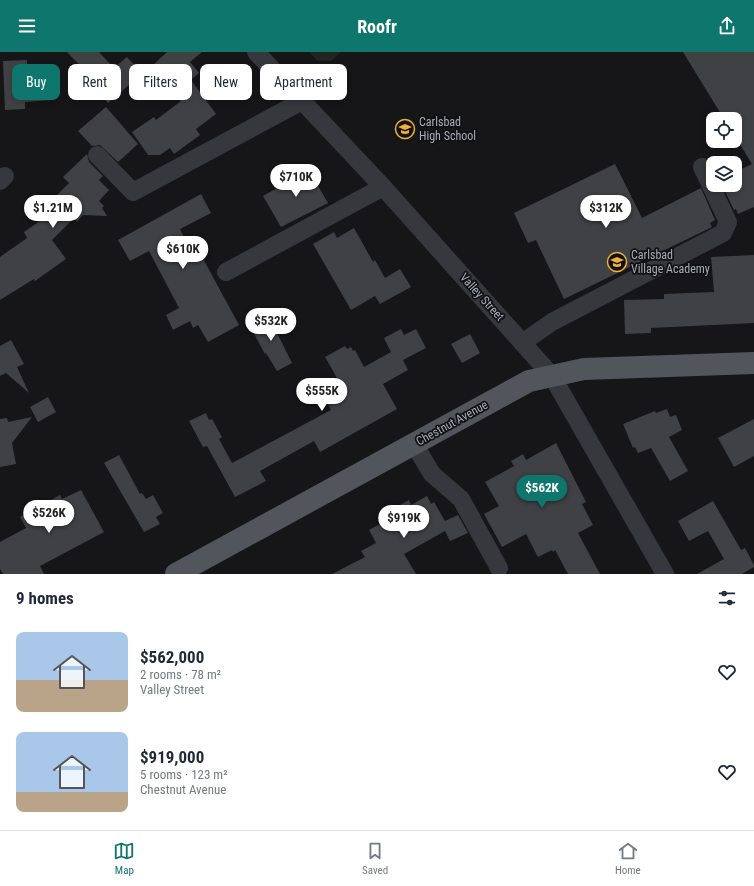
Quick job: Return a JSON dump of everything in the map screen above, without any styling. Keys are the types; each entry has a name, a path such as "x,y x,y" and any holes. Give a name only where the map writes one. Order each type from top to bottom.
{"main road":[{"name":"Chestnut Avenue","path":"176,574 529,381 584,369 754,363"}],"street":[{"name":"Valley Street","path":"256,52 383,186 552,376 665,574"},
{"path":"97,154 133,192 302,101"},
{"path":"522,343 552,322 723,233 728,222 702,167"},
{"path":"226,272 383,186"},
{"path":"414,444 432,474 461,499 499,568"}],"shaded area":[{"path":"309,52 341,52 331,61 318,61"}],"building":[{"path":"67,52 99,52 110,64 79,64"},
{"path":"167,52 202,52 190,62 192,64 154,64"},
{"path":"683,52 754,52 754,207 738,214 736,209 734,210 725,192 742,192 742,169 752,164 742,148 742,112 720,112"},
{"path":"127,57 133,64 129,64 129,85 121,92 121,64 119,64"},
{"path":"27,60 27,64 12,64 12,100 52,100 25,102 25,109 5,110 3,61"},
{"path":"192,64 199,73 192,79"},
{"path":"192,81 200,92 200,100 206,100 216,114 196,129 200,135 174,154 170,148 160,155 148,155 132,132 154,117 156,120 181,101 180,100 192,100"},
{"path":"106,107 138,144 118,162 100,145 92,146 78,131"},
{"path":"87,154 89,162 103,176 99,180 109,190 99,201 104,206 102,208 107,216 83,215 77,222 74,218 52,240 66,259 35,281 34,279 0,300 0,257 27,238 24,232 37,223 57,203 53,199 69,183 63,177"},
{"path":"615,164 642,218 701,188 715,220 710,223 712,227 564,299 536,240 528,243 514,213"},
{"path":"307,167 328,203 281,227 263,196 298,176 296,173"},
{"path":"201,194 211,213 180,229 194,258 201,255 239,325 208,342 198,325 193,328 190,321 173,330 166,315 179,308 149,251 130,261 118,240"},
{"path":"354,228 373,262 375,260 385,278 400,269 411,287 380,304 375,296 351,310 313,244 334,232 337,238"},
{"path":"754,255 754,323 651,328 651,333 625,334 624,300 664,299 664,294 714,292 711,257"},
{"path":"268,315 292,363 277,371 266,353 265,354 249,324"},
{"path":"401,329 404,335 416,329 426,348 403,360 408,370 383,384 397,409 320,452 314,441 260,471 266,481 235,497 207,446 203,447 189,421 206,413 209,420 212,419 222,437 219,439 232,463 331,410 327,402 345,392 325,357 345,346 347,349 351,347 353,351 355,350 364,367 391,352 384,338"},
{"path":"470,334 480,353 462,363 451,344"},
{"path":"11,340 24,364 17,367 29,393 6,373 0,376 0,346"},
{"path":"48,397 56,412 38,422 30,407"},
{"path":"667,409 670,417 676,415 682,430 669,437 688,471 670,481 651,448 638,453 635,447 633,448 623,424 655,411 656,413"},
{"path":"32,417 12,443 16,464 0,467 0,419 7,418 8,422"},
{"path":"754,419 754,456 734,467 718,438"},
{"path":"556,443 586,502 582,504 593,525 578,533 600,574 568,574 555,550 538,557 526,534 502,547 484,514 499,506 485,482 514,466 511,461 523,454 526,460"},
{"path":"119,455 140,494 142,493 146,499 153,495 163,513 156,517 160,524 144,532 104,463"},
{"path":"81,490 104,532 40,566 44,574 3,574 0,569 0,542 26,528 20,517 60,495 62,499"},
{"path":"427,496 431,504 434,502 445,521 458,515 468,533 450,541 445,531 404,554 416,574 332,574 365,557 361,551 376,543 369,530 400,513 396,507 409,500 411,505"},
{"path":"713,501 741,550 745,548 754,565 754,567 742,574 697,574 724,559 708,531 689,541 678,521"}],"place":[{"name":"Carlsbad High School","path":"405,129"},
{"name":"Carlsbad Village Academy","path":"617,262"}]}
